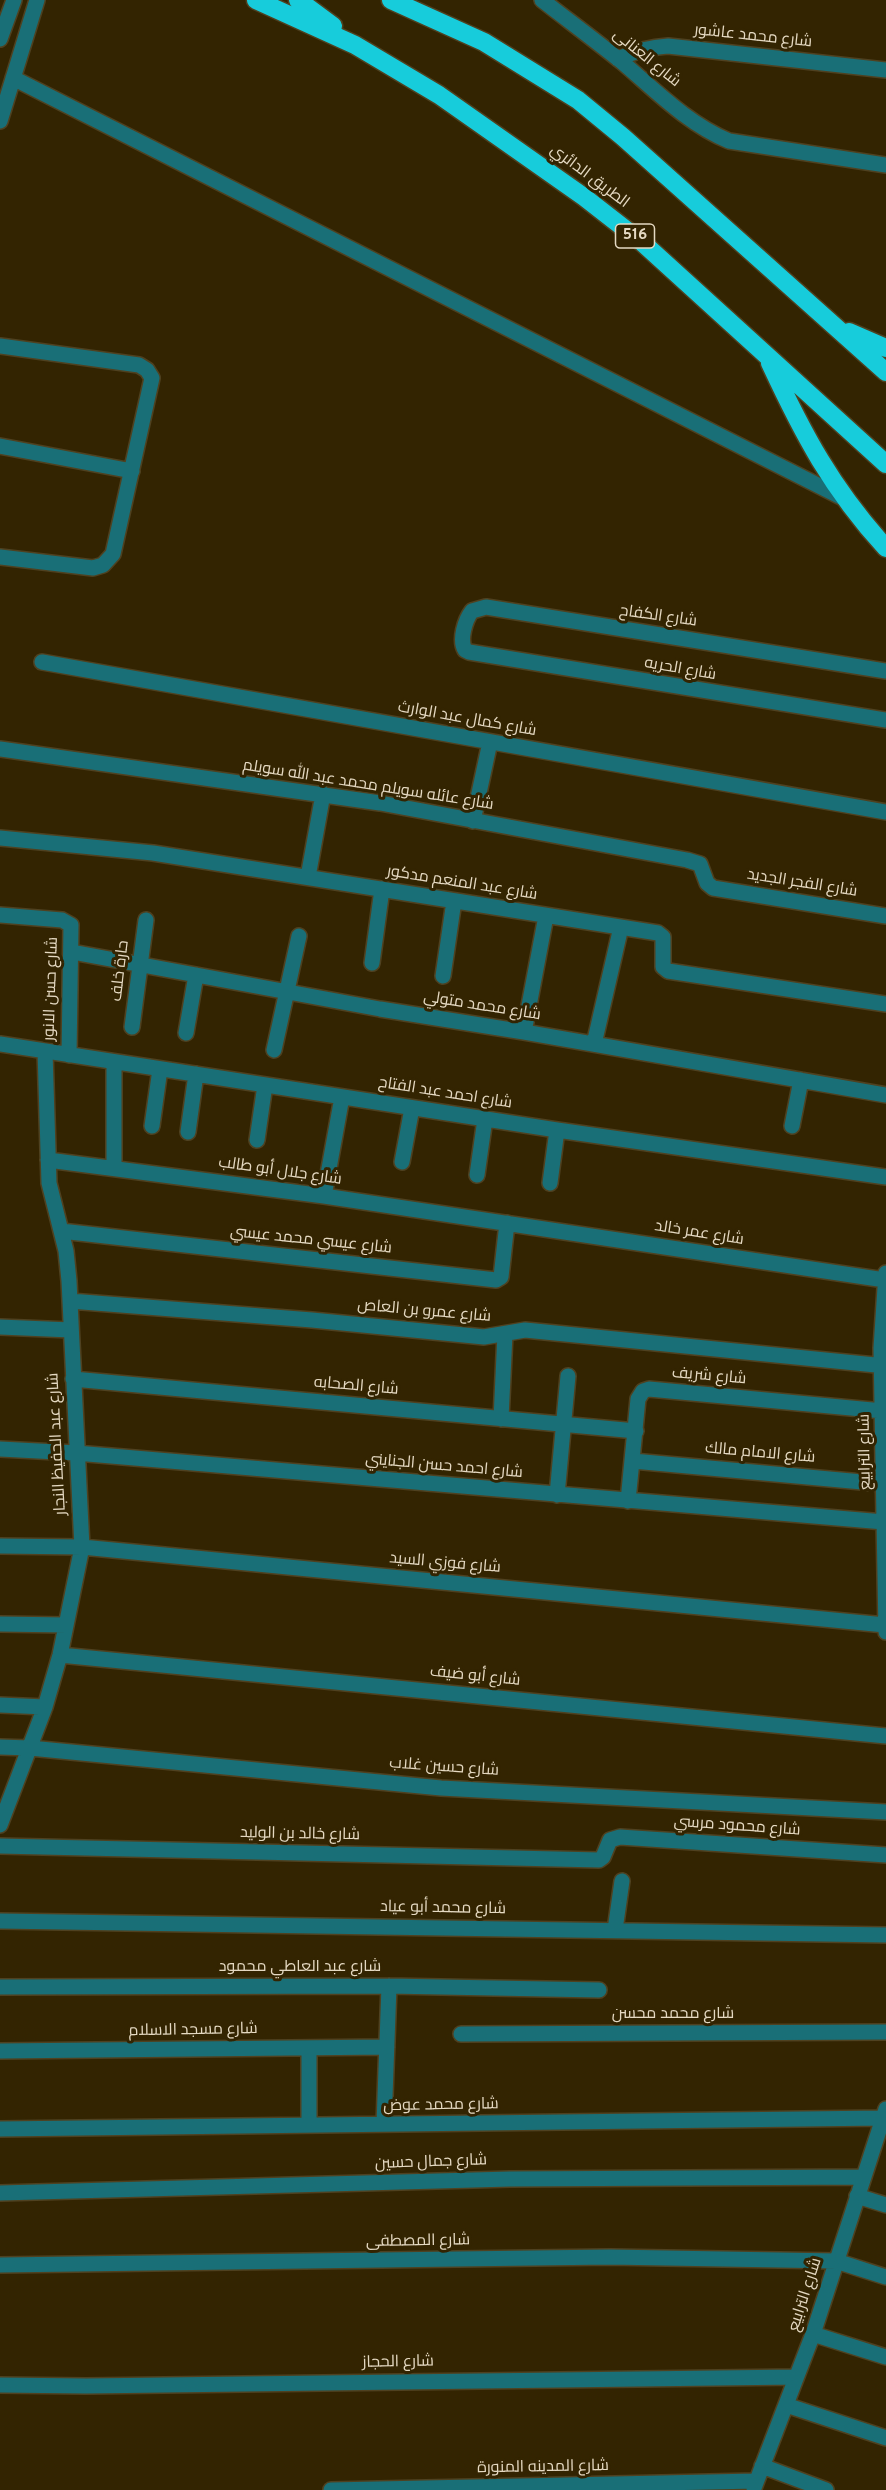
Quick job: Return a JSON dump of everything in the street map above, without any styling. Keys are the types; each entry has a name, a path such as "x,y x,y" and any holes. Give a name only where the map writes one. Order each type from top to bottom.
{"highway":[{"name":"الطريق الدائري","path":"256,0 355,45 439,95 584,197 643,243 886,464"},
{"name":"الطريق الدائري","path":"298,0 355,45"},
{"path":"391,0 484,42 578,100 632,145 886,372"},
{"path":"834,326 886,348"},
{"path":"767,356 803,434 843,498 886,548"}],"street":[{"path":"0,39 3,24 14,0"},
{"path":"0,121 37,0"},
{"name":"شارع العنانى","path":"542,0 618,59 694,123 711,134 729,141 886,165"},
{"path":"3,24 29,27"},
{"name":"شارع محمد عاشور","path":"618,59 651,47 668,46 886,70"},
{"path":"13,78 843,498"},
{"path":"0,346 139,365 147,370 152,378 113,554 103,565 93,568 0,557"},
{"path":"0,446 132,471"},
{"name":"شارع الكفاح","path":"469,652 462,645 468,616 478,608 486,608 886,671"},
{"name":"شارع الحريه","path":"469,652 886,720"},
{"name":"شارع كمال عبد الوارث","path":"42,663 886,812"},
{"path":"473,821 490,742"},
{"name":"شارع عائله سويلم محمد عبد الله سويلم","path":"0,749 323,794 699,863 707,883 713,888"},
{"path":"308,878 323,794"},
{"name":"شارع عبد المنعم مدكور","path":"0,838 153,853 661,934 663,967 668,971 886,1004"},
{"name":"شارع الفجر الجديد","path":"713,888 886,916"},
{"path":"372,963 382,889"},
{"path":"443,976 454,901"},
{"name":"شارع حسن الانور","path":"0,915 67,921 72,930 69,1055"},
{"path":"524,1032 546,916"},
{"name":"حارة خلف","path":"132,1027 146,920"},
{"path":"594,1044 621,927"},
{"path":"274,1050 299,936"},
{"name":"شارع محمد متولي","path":"72,952 380,1009 886,1095"},
{"path":"186,1034 196,975"},
{"name":"شارع احمد عبد الفتاح","path":"0,1044 557,1130 886,1177"},
{"name":"شارع عبد الحفيظ النجار","path":"1,1821 45,1707 60,1654 82,1547 70,1301 66,1251 50,1183 45,1051"},
{"path":"114,1062 114,1168"},
{"path":"152,1126 160,1069"},
{"path":"188,1132 196,1074"},
{"path":"792,1126 801,1080"},
{"path":"257,1140 265,1085"},
{"path":"324,1196 342,1096"},
{"path":"402,1162 412,1107"},
{"path":"477,1174 485,1119"},
{"path":"550,1183 557,1130"},
{"name":"شارع جلال أبو طالب","path":"48,1160 324,1196 507,1223"},
{"name":"شارع عيسي محمد عيسي","path":"61,1231 496,1280 501,1277 507,1223"},
{"name":"شارع عمر خالد","path":"507,1223 885,1283"},
{"name":"شارع الترابيع","path":"885,1283 883,1411 886,1632"},
{"name":"شارع عمرو بن العاص","path":"70,1301 312,1320 484,1337 525,1330 883,1366"},
{"path":"0,1328 71,1330"},
{"path":"501,1419 505,1334"},
{"path":"557,1495 568,1376"},
{"name":"شارع الصحابه","path":"74,1378 636,1431"},
{"name":"شارع شريف","path":"628,1501 640,1395 649,1389 883,1411"},
{"name":"شارع احمد حسن الجنايني","path":"0,1449 76,1453 884,1522"},
{"name":"شارع الامام مالك","path":"633,1461 885,1494"},
{"name":"شارع فوزي السيد","path":"0,1546 82,1547 885,1624"},
{"path":"0,1624 66,1625"},
{"name":"شارع أبو ضيف","path":"60,1654 886,1736"},
{"path":"0,1706 45,1707"},
{"name":"شارع حسين غلاب","path":"0,1747 441,1788 886,1812"},
{"name":"شارع محمود مرسي","path":"598,1860 603,1857 610,1840 620,1838 886,1855"},
{"name":"شارع خالد بن الوليد","path":"0,1846 598,1860"},
{"path":"615,1930 622,1881"},
{"name":"شارع محمد أبو عياد","path":"0,1921 886,1935"},
{"path":"384,2124 389,1986"},
{"name":"شارع عبد العاطي محمود","path":"0,1987 389,1986 599,1990"},
{"name":"شارع محمد محسن","path":"461,2034 886,2032"},
{"name":"شارع مسجد الاسلام","path":"0,2051 387,2047"},
{"path":"309,2048 309,2125"},
{"name":"شارع الترابيع","path":"755,2486 813,2334 884,2122"},
{"name":"شارع محمد عوض","path":"0,2129 384,2124 884,2122"},
{"name":"شارع جمال حسين","path":"0,2193 510,2179 864,2177"},
{"path":"858,2196 886,2205"},
{"name":"شارع المصطفى","path":"0,2265 610,2257 836,2261 886,2277"},
{"path":"813,2334 886,2357"},
{"name":"شارع الحجاز","path":"0,2385 86,2386 796,2377"},
{"path":"786,2405 886,2438"},
{"path":"762,2466 826,2490"},
{"name":"شارع المدينه المنورة","path":"331,2490 755,2486"}]}
